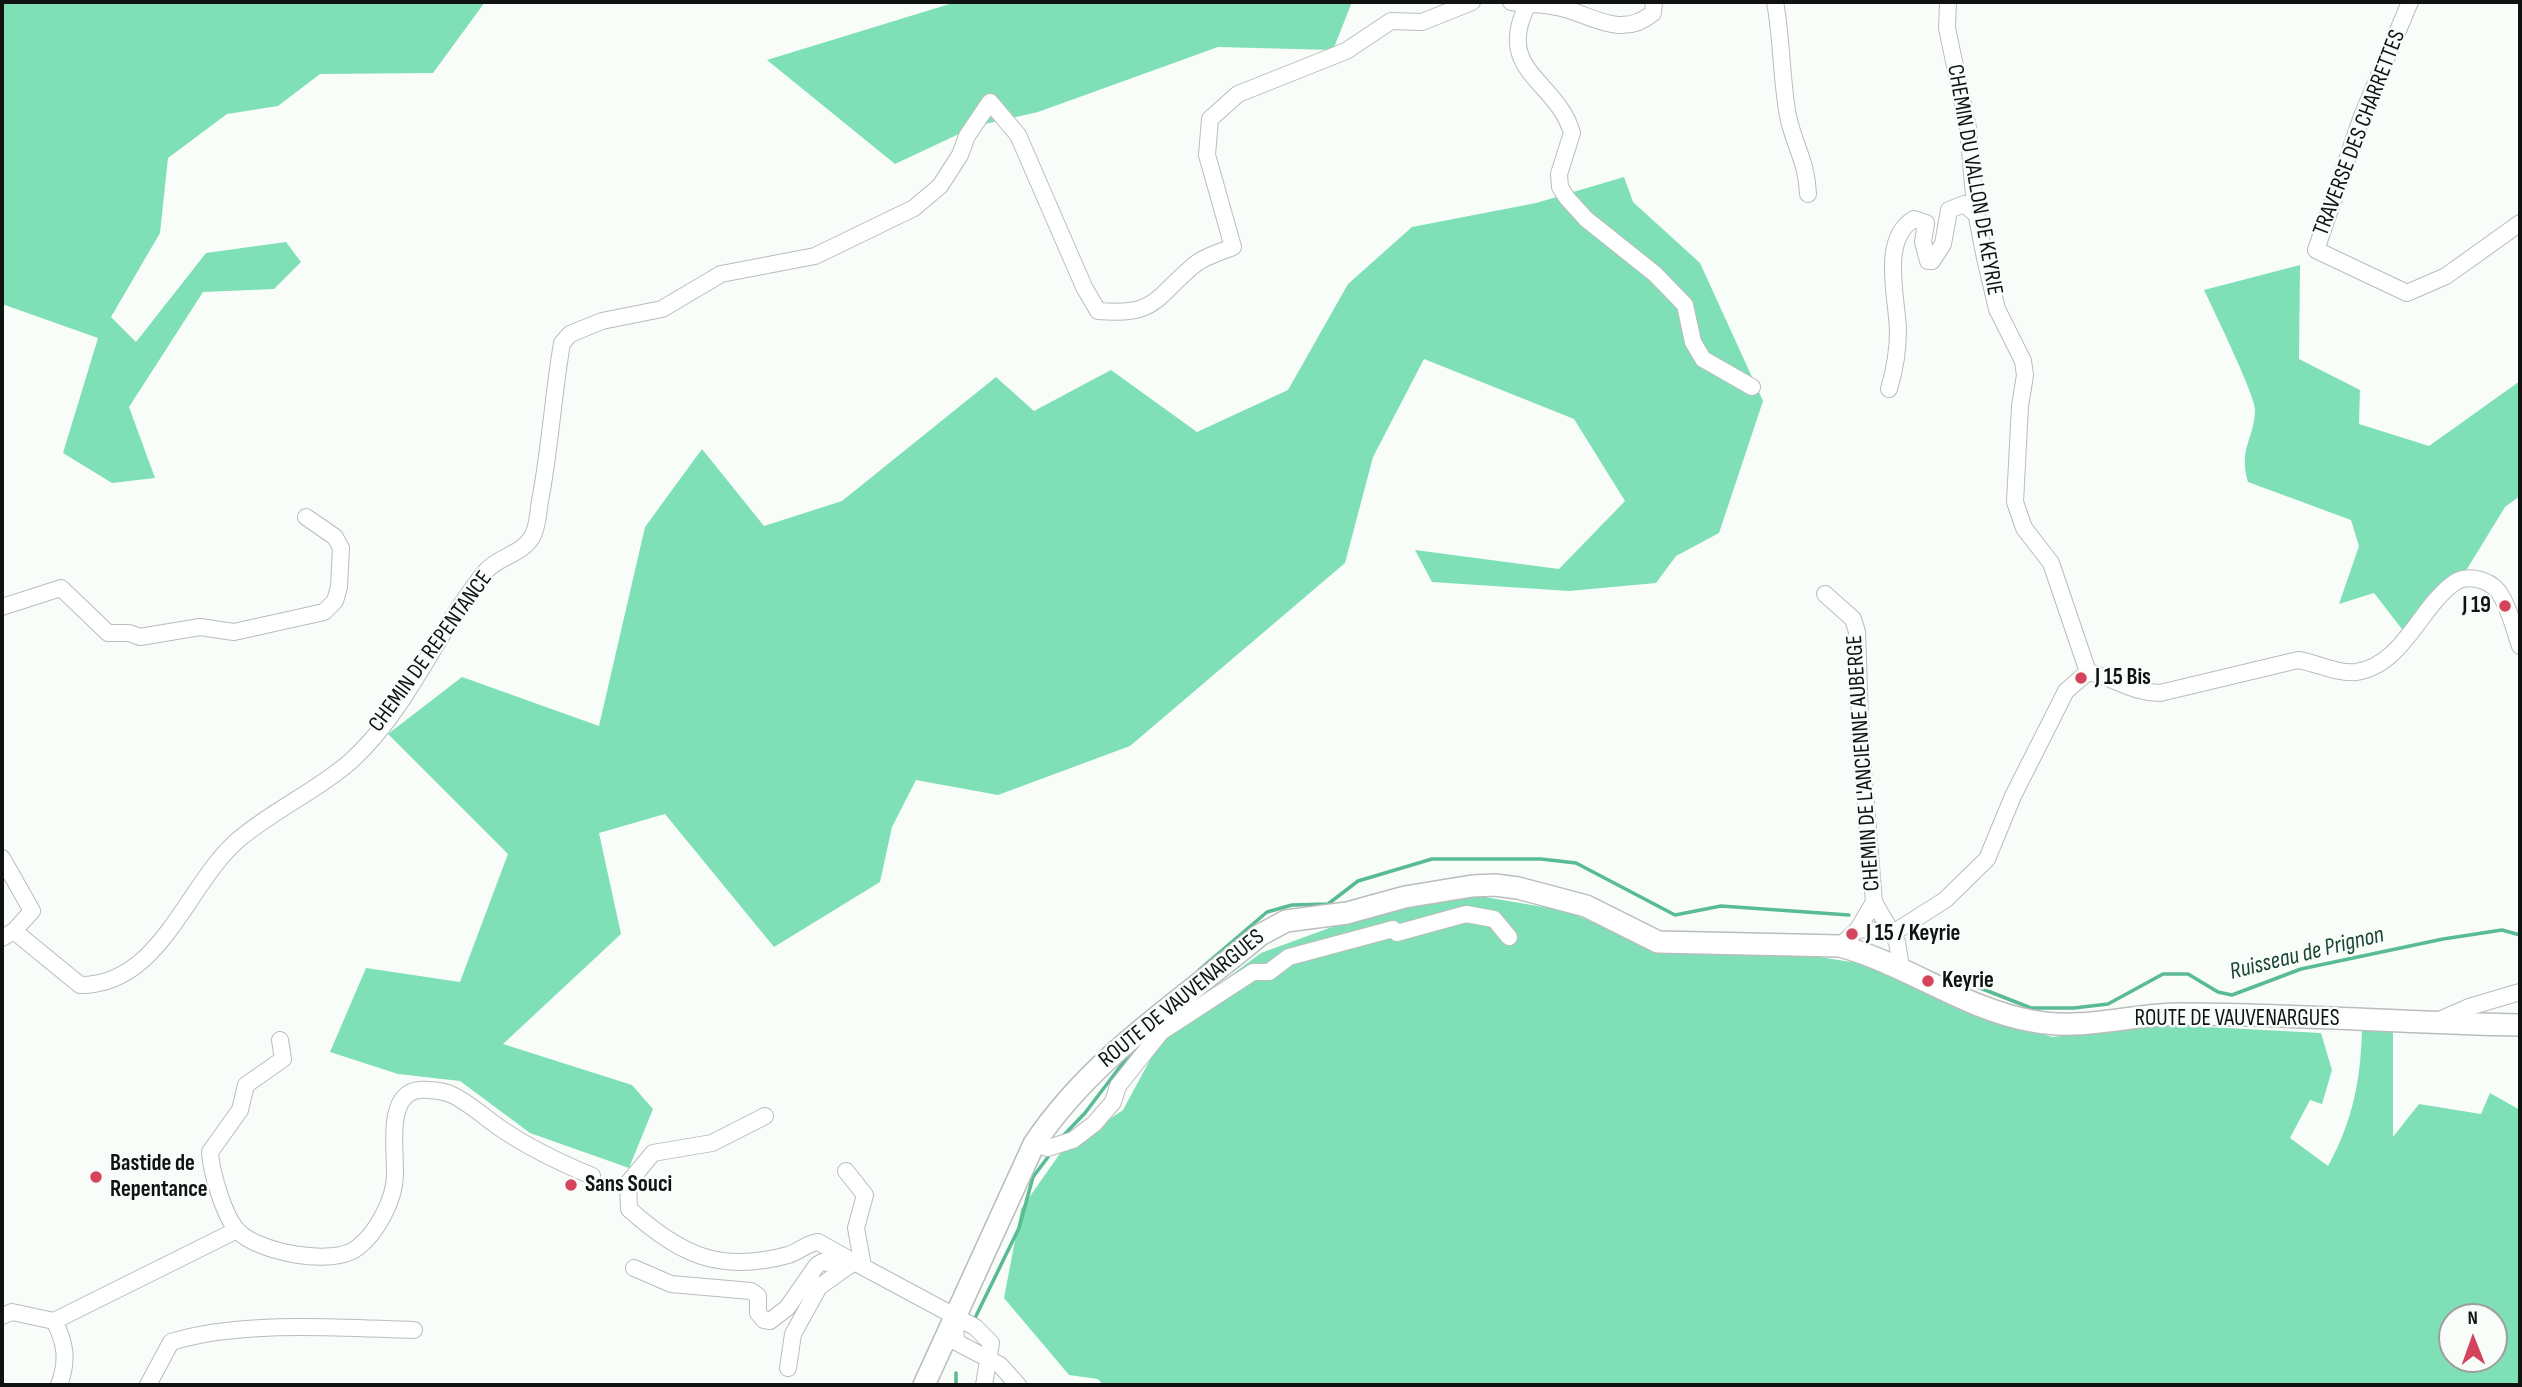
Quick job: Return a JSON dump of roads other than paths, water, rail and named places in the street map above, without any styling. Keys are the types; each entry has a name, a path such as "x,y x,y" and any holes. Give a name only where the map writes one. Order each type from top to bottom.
{"main road":[{"name":"ROUTE DE VAUVENARGUES","path":"924,1385 965,1321 992,1253 1011,1193 1034,1144 1082,1082 1155,1027 1273,926 1286,921 1347,913 1405,897 1472,886 1518,888 1575,903 1658,942 1840,947 1867,953 1971,1002 2011,1017 2051,1024 2181,1014 2431,1023 2473,1016 2520,1025"},
{"name":"ROUTE DE VAUVENARGUES","path":"934,1385 961,1345 965,1321"}],"street":[{"name":"CHEMIN DE REPENTANCE","path":"8,935 80,985 111,980 136,966 179,918 211,870 237,841 351,761 391,714 488,568 524,548 534,534 549,454 562,343 570,334 602,321 662,309 721,274 815,256 914,208 940,186 960,155 967,136 990,102 1018,135 1084,287 1098,311 1128,313 1160,300 1193,265 1233,247 1206,155 1210,119 1238,94 1346,51 1391,21 1422,22 1472,2"},
{"path":"1511,2 1565,8 1598,23 1640,23 1653,13 1654,2"},
{"path":"1775,2 1788,115 1792,136 1807,169 1808,194"},
{"name":"CHEMIN DU VALLON DE KEYRIE","path":"1948,2 1948,28 1968,128 1976,214 1997,309 2023,361 2025,375 2020,406 2015,502 2024,528 2051,563 2088,672"},
{"name":"TRAVERSE DES CHARRETTES","path":"2410,2 2362,116 2316,250 2407,293 2446,276 2520,223"},
{"path":"1528,4 1518,21 1518,50 1539,87 1559,106 1572,133 1559,174 1560,187 1586,219 1655,274 1685,305 1693,342 1703,359 1752,387"},
{"path":"1889,389 1897,354 1894,253 1898,235 1905,224 1914,219 1926,223 1924,255 1928,261 1932,261 1943,244 1950,210 1964,204 1976,214"},
{"path":"2,607 61,588 108,633 129,633 140,637 200,627 234,632 310,617 324,611 335,601 339,587 341,548 335,537 306,517"},
{"path":"1840,947 1858,929 1893,933 1945,900 1987,859 2013,796 2066,691 2088,672 2102,675 2138,692 2160,693 2298,660 2340,671 2357,672 2381,662 2407,637 2445,591 2456,581 2467,578 2479,580 2499,593 2520,646"},
{"name":"CHEMIN DE L'ANCIENNE AUBERGE","path":"1825,594 1853,619 1857,632 1861,746 1874,902 1893,933"},
{"path":"2,858 32,911 8,935"},
{"name":"CHEMIN DE L'ANCIENNE AUBERGE","path":"1858,929 1874,902"},
{"path":"1034,1144 1048,1148 1073,1140 1094,1124 1113,1102 1118,1086 1155,1027 1253,972 1269,972 1289,957 1393,929 1397,933 1466,914 1494,919 1509,937"},
{"path":"1893,933 1901,968"},
{"path":"2473,1016 2494,999 2520,992"},
{"path":"280,1040 282,1059 246,1085 240,1110 210,1152 211,1171 237,1230 250,1240 312,1259 330,1259 356,1249 376,1227 391,1195 396,1174 392,1143 397,1108 403,1099 417,1090 449,1093 526,1146 592,1176"},
{"path":"765,1116 712,1143 653,1153 628,1183 629,1209 682,1251 703,1259 754,1260 788,1255 818,1242 856,1265 965,1321 991,1343 984,1385"},
{"path":"846,1171 865,1195 856,1228 856,1265"},
{"path":"2,1316 12,1312 54,1321 237,1230"},
{"path":"634,1268 671,1284 741,1288 751,1291 758,1296 758,1313 764,1320 770,1321 787,1308 817,1265 822,1262 856,1265"},
{"path":"788,1368 793,1334 819,1287 856,1265"},
{"path":"54,1321 65,1342 66,1368 60,1385"},
{"path":"148,1385 172,1342 261,1329 414,1330"},
{"path":"961,1345 989,1362 1000,1365 1018,1385"}],"waterway":[{"name":"Ruisseau de Prignon","path":"1199,970 1267,912 1292,905 1328,904 1358,881 1432,859 1541,859 1576,863 1675,915 1721,906 1849,915"},
{"name":"Ruisseau de Prignon","path":"1955,985 1970,984 2031,1008 2074,1008 2108,1004 2163,974 2188,974 2218,992 2232,995 2301,969 2443,939 2502,930 2520,935"},
{"name":"Ruisseau de Prignon","path":"1062,1137 1085,1113 1132,1051"},
{"name":"Ruisseau de Prignon","path":"975,1318 1019,1228 1033,1177 1048,1157"},
{"name":"Ruisseau de Prignon","path":"956,1373 956,1385"}],"place":[{"name":"J 19","path":"2505,606"},
{"name":"J 15 Bis","path":"2081,678"},
{"name":"J 15 / Keyrie","path":"1852,934"},
{"name":"Keyrie","path":"1928,981"},
{"name":"Bastide de Repentance","path":"96,1177"},
{"name":"Sans Souci","path":"571,1185"}]}
